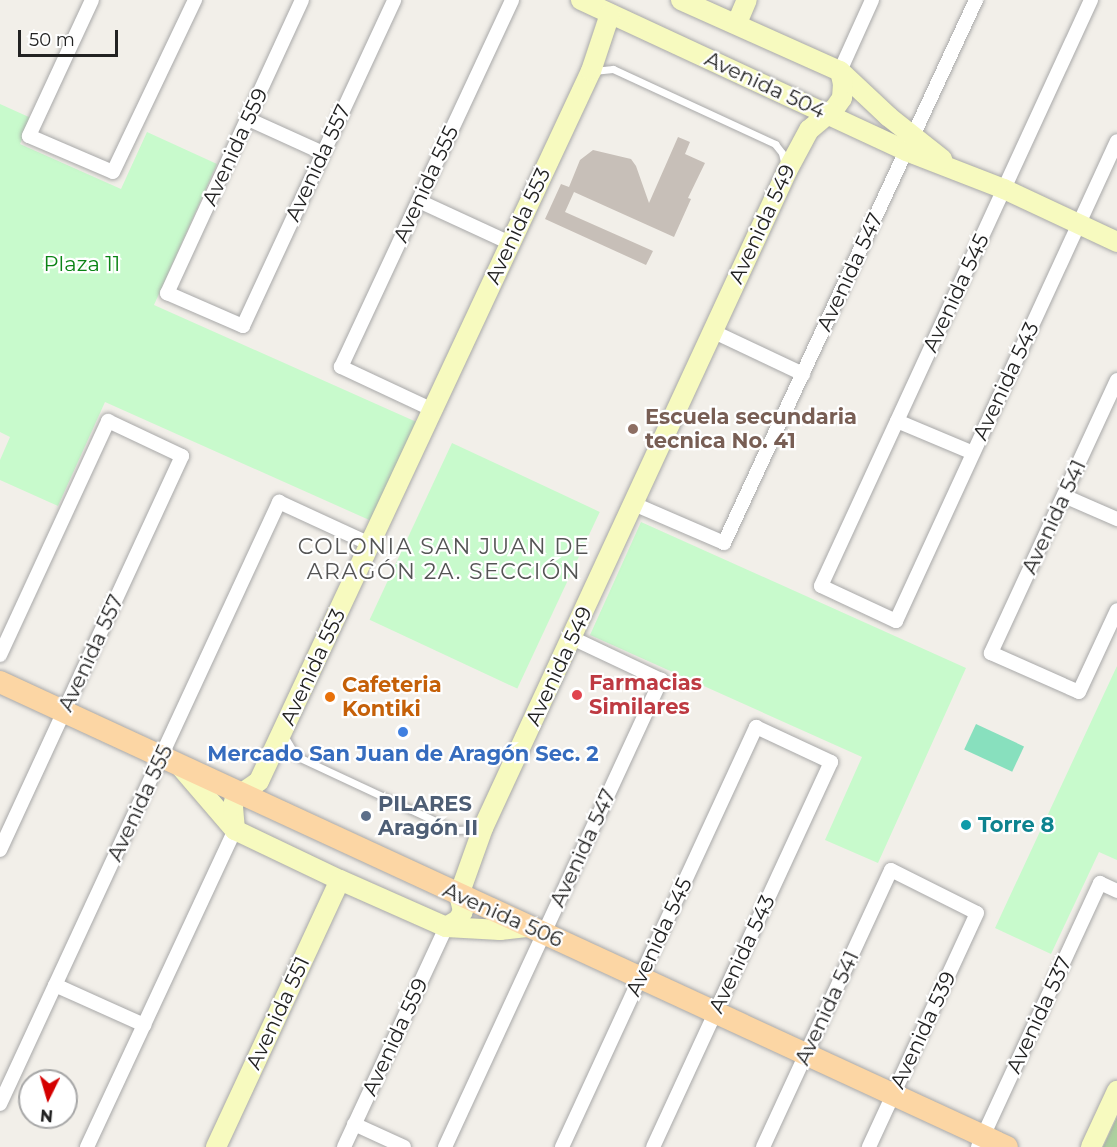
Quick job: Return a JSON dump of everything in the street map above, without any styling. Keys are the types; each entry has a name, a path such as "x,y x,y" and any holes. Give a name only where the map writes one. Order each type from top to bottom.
{"main road":[{"name":"Avenida 506","path":"0,682 239,794 807,1053 980,1141 1007,1147"}],"street":[{"path":"92,0 29,136 113,172 195,0"},
{"name":"Avenida 559","path":"243,326 167,293 303,0"},
{"name":"Avenida 557","path":"243,326 393,0"},
{"name":"Avenida 555","path":"433,410 341,368 512,0"},
{"name":"Avenida 504","path":"581,0 608,7 828,114 910,143 950,166 1117,242"},
{"name":"Avenida 504","path":"681,0 737,23 840,71 910,143"},
{"path":"737,23 747,0"},
{"path":"840,71 872,0"},
{"name":"Avenida 547","path":"634,504 724,543 976,0"},
{"name":"Avenida 545","path":"896,621 821,586 1091,0"},
{"name":"Avenida 553","path":"239,794 260,781 591,71 608,7"},
{"name":"Avenida 549","path":"446,927 458,920 463,911 459,895 483,828 787,171 809,130 842,98 843,84 840,71"},
{"path":"248,119 323,153"},
{"name":"Avenida 543","path":"896,621 1117,141"},
{"path":"418,201 510,243"},
{"path":"712,332 803,374"},
{"name":"Avenida 541","path":"1117,380 991,653 1079,692 1117,610"},
{"name":"Avenida 557","path":"0,654 108,421 183,456 0,850"},
{"path":"897,421 973,453"},
{"path":"1064,496 1117,519"},
{"name":"Avenida 555","path":"0,1104 55,985 169,760 279,502 370,543"},
{"name":"Avenida 547","path":"445,1147 535,930 661,680 572,638"},
{"name":"Avenida 545","path":"562,1147 756,727"},
{"name":"Avenida 543","path":"653,1147 831,762 756,727"},
{"path":"169,760 235,830 340,880 446,927 535,930"},
{"path":"87,1147 235,830 233,806 239,794"},
{"name":"Avenida 541","path":"763,1147 891,870"},
{"name":"Avenida 539","path":"869,1147 977,913 891,870"},
{"name":"Avenida 551","path":"216,1147 340,880"},
{"name":"Avenida 537","path":"980,1141 1100,883 1117,891"},
{"name":"Avenida 559","path":"344,1147 446,927"},
{"path":"55,985 144,1025"},
{"path":"1091,1147 1117,1091"},
{"path":"354,1124 404,1147"}],"lane":[{"path":"591,71 613,69 775,144 782,153 787,171"},
{"path":"282,733 296,756 455,830 483,828"}],"green space":[{"name":"Plaza 11","path":"0,104 31,118 20,144 121,189 147,132 217,164 154,305 421,424 376,523 105,402 58,506 0,480 0,460 10,437 0,432"},
{"path":"452,443 600,512 517,689 370,620"},
{"path":"641,522 966,668 878,863 825,840 862,757 590,635"},
{"path":"1117,666 1117,860 1099,852 1051,954 995,928"},
{"path":"976,724 1024,746 1012,772 964,749"},
{"path":"1117,1117 1117,1147 1103,1147"}],"building":[{"path":"678,137 690,142 685,154 705,163 688,198 691,199 674,237 574,192 565,212 653,251 646,265 545,219 561,184 569,187 580,160 593,150 631,159 636,166 649,203"}],"place":[{"name":"Escuela secundaria tecnica No. 41","path":"633,429"},
{"name":"Farmacias Similares","path":"577,695"},
{"name":"Cafeteria Kontiki","path":"330,697"},
{"name":"Mercado San Juan de Aragón Sec. 2","path":"403,732"},
{"name":"PILARES Aragón II","path":"366,816"},
{"name":"Torre 8","path":"966,825"}],"district":[{"name":"COLONIA SAN JUAN DE ARAGÓN 2A. SECCIÓN","path":"444,558"}]}
